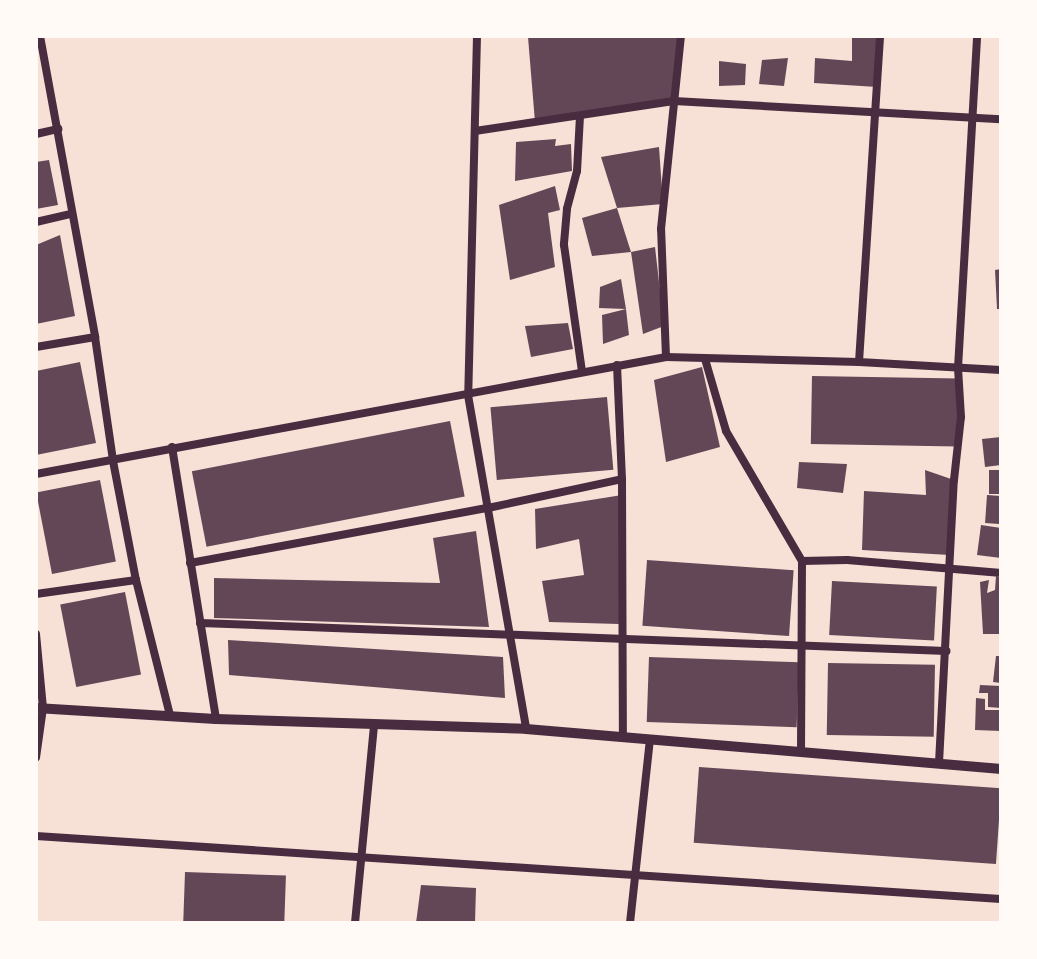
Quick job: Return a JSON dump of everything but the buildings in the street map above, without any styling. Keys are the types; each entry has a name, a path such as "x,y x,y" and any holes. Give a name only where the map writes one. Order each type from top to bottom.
{"street":[{"path":"40,36 40,55 58,129 95,337 113,461 136,580 170,715"},
{"path":"477,36 468,395 526,729"},
{"path":"666,357 661,229 681,36"},
{"path":"859,362 880,36"},
{"path":"939,763 961,417 958,368 977,36"},
{"path":"475,131 674,101 1001,119"},
{"path":"580,116 577,171 567,209 564,245 582,372"},
{"path":"36,134 58,129"},
{"path":"36,222 72,214"},
{"path":"36,347 95,337"},
{"path":"36,474 666,357 859,362 1001,370"},
{"path":"705,359 726,431 802,561 801,752"},
{"path":"617,365 622,479 623,738"},
{"path":"172,447 216,719"},
{"path":"190,563 488,508 622,479"},
{"path":"802,561 847,560 1001,573"},
{"path":"36,594 136,580"},
{"path":"200,623 510,637 621,636 946,651"},
{"path":"36,634 40,708 36,758"},
{"path":"40,708 216,719 526,729 1001,769"},
{"path":"355,923 374,724"},
{"path":"630,923 650,740"},
{"path":"36,836 635,878 1001,899"}]}
